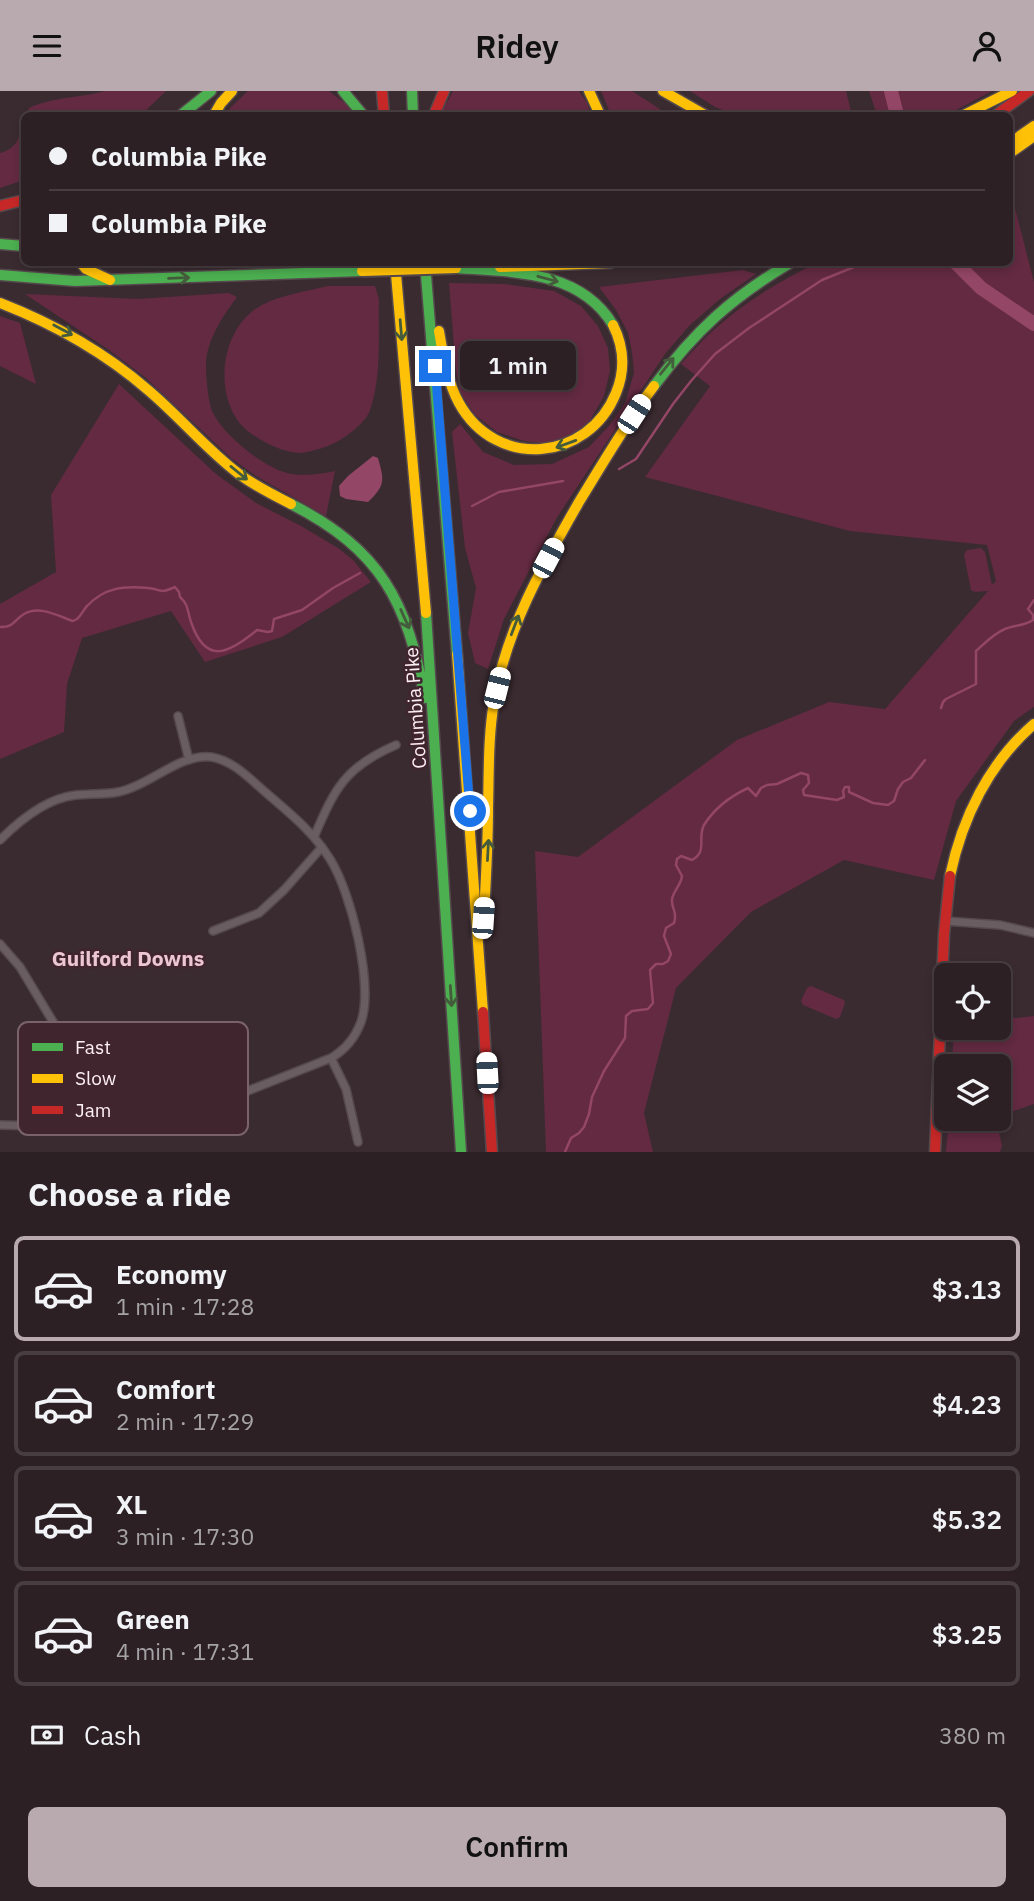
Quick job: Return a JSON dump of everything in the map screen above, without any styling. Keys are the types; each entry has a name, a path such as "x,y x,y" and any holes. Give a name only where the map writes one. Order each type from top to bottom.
{"main road":[{"path":"185,112 211,91"},
{"path":"216,112 232,91"},
{"path":"343,91 361,112"},
{"path":"382,91 384,112"},
{"path":"412,91 414,112"},
{"path":"435,112 444,91"},
{"path":"589,91 599,112"},
{"path":"663,91 700,112"},
{"path":"970,112 1012,91"},
{"path":"1000,112 1030,91"},
{"path":"1013,141 1034,126"},
{"path":"1013,151 1034,136"},
{"path":"0,206 21,201"},
{"path":"0,244 21,246"},
{"path":"84,266 110,280"},
{"name":"Columbia Pike","path":"395,266 436,760 461,1152"},
{"path":"425,266 458,638 492,1152"},
{"path":"426,266 443,357 451,384 463,410 479,429 513,447 538,450 564,446 595,427 618,390 622,365 618,338 599,306 581,292 548,279 456,268"},
{"path":"0,275 75,281 518,266"},
{"path":"480,967 488,846 491,724 503,663 522,608 593,478 649,390 702,327 764,277 784,266"},
{"path":"0,303 66,331 106,356 244,477 332,528 369,561 392,593 412,636 436,760"},
{"path":"934,1152 945,921 951,863 974,800 1002,757 1034,725"}],"street":[{"path":"177,716 189,760"},
{"path":"314,837 332,795 340,784 362,763 396,745"},
{"path":"0,840 44,805 74,795 103,794 130,788 189,760 206,757 226,761 295,817 322,847 337,871 351,907 357,930 363,1011 358,1029 347,1046 331,1058 248,1090"},
{"path":"213,931 259,913 284,890 322,847"},
{"path":"945,921 1000,925 1034,933"},
{"path":"0,944 20,967 53,1022"},
{"path":"331,1058 346,1089 358,1142"},
{"path":"0,1125 18,1125"}],"shaded area":[{"path":"105,91 166,91 144,112 27,112 29,108 38,104"},
{"path":"248,91 329,91 352,112 228,112"},
{"path":"453,91 579,91 590,112 442,112"},
{"path":"601,91 632,91 664,112 610,112"},
{"path":"690,91 846,91 851,112 728,112"},
{"path":"869,91 992,91 953,112 876,112"},
{"path":"21,130 21,181 0,188 0,153 15,145"},
{"path":"1013,201 1034,282 1034,707 1014,721 956,801 934,880 844,860 751,912 676,988 644,1113 653,1152 546,1152 535,851 578,857 737,740 829,702 885,709 988,591 971,590 964,555 967,550 981,548 985,552 992,585 996,581 987,545 850,531 645,477 710,386 681,364 727,318 777,284 811,266 1013,266"},
{"path":"743,270 756,274 720,299 689,326 665,354 556,519 504,619 488,669 475,663 468,633 476,588 465,548 452,432 460,424 483,452 514,465 552,464 589,447 610,425 625,403 634,373 628,333 616,310 599,287"},
{"path":"449,283 504,284 554,291 581,306 598,326 608,348 610,371 604,396 589,422 573,435 547,444 524,441 497,432 474,414 460,392"},
{"path":"328,286 375,286 379,299 379,341 374,397 365,419 332,444 300,453 283,450 247,431 229,404 225,372 231,340 249,314 262,305"},
{"path":"229,293 237,297 216,329 207,356 208,389 213,413 235,440 277,470 299,475 335,471 326,516 232,459 146,378 25,294 138,299"},
{"path":"0,316 20,323 36,384 0,366"},
{"path":"119,384 216,474 256,503 338,548 353,560 371,582 282,637 205,662 171,611 82,638 67,684 64,732 0,759 0,604 56,572 51,495"},
{"path":"373,456 378,458 382,477 381,486 374,496 368,502 340,496 339,486"},
{"path":"811,986 844,1000 840,1017 836,1019 803,1005 801,1001 807,988"},
{"path":"1034,1016 1034,1104 1011,1112 1011,1054 953,1054 953,1040 1011,1040 1011,1018"},
{"path":"948,1131 999,1131 1002,1146 1000,1152 946,1152"}],"waterway":[{"path":"891,91 896,112"},
{"path":"619,469 636,459 673,404 715,354 822,280 857,266"},
{"path":"959,266 981,288 1034,324"},
{"path":"472,506 499,492 563,481"},
{"path":"0,627 9,626 24,614 36,611 49,612 73,621 94,600 115,589 139,587 164,591 175,587 186,606 197,636 211,650 219,651 237,645 257,630 272,631 274,619 302,610 360,573"},
{"path":"941,708 946,699 976,684 976,651 1001,631 1033,620 1028,609 1034,600"},
{"path":"565,1152 571,1138 584,1127 592,1097 604,1071 625,1038 626,1016 632,1011 648,1009 653,1003 650,970 656,964 668,961 671,954 664,936 666,928 674,923 675,919 672,899 682,876 676,865 677,859 681,856 692,860 697,857 701,849 702,830 713,814 729,799 748,788 756,796 761,788 801,773 808,775 809,783 803,790 804,795 837,800 844,797 843,791 845,787 849,787 849,792 873,803 888,805 894,801 903,782 911,778 925,760"}],"traffic: fast":[{"path":"185,112 211,91"},
{"path":"343,91 360,112"},
{"path":"412,91 413,112"},
{"path":"0,244 21,246"},
{"path":"425,266 457,654"},
{"path":"654,386 715,317 785,266"},
{"path":"456,268 522,273 564,284 583,293 613,325"},
{"path":"0,275 75,281 362,271"},
{"path":"291,504 347,540 368,560 385,582 409,633 425,698"},
{"path":"426,613 461,1152"}],"traffic: slow":[{"path":"216,112 232,91"},
{"path":"589,91 599,112"},
{"path":"663,91 700,112"},
{"path":"970,112 1012,91"},
{"path":"1013,141 1034,126"},
{"path":"1013,151 1034,136"},
{"path":"84,266 110,280"},
{"path":"395,266 426,613"},
{"path":"500,267 528,266"},
{"path":"362,271 456,268"},
{"path":"0,303 40,320 114,363 160,400 239,474 291,504"},
{"path":"439,331 451,386 475,425 495,439 518,447 541,449 564,444 585,433 603,416 616,393 622,368 621,350 613,325"},
{"path":"484,914 491,728 494,702 507,649 527,598 579,502 654,386"},
{"path":"457,654 483,1012"},
{"path":"950,876 962,833 980,793 1004,756 1034,724"}],"traffic: jam":[{"path":"382,91 384,112"},
{"path":"435,112 444,91"},
{"path":"1000,112 1029,91"},
{"path":"0,206 21,201"},
{"path":"935,1152 944,934 950,876"},
{"path":"483,1012 492,1152"}],"district":[{"name":"Guilford Downs","path":"128,958"}],"route":[{"path":"435,366 470,811"}]}
